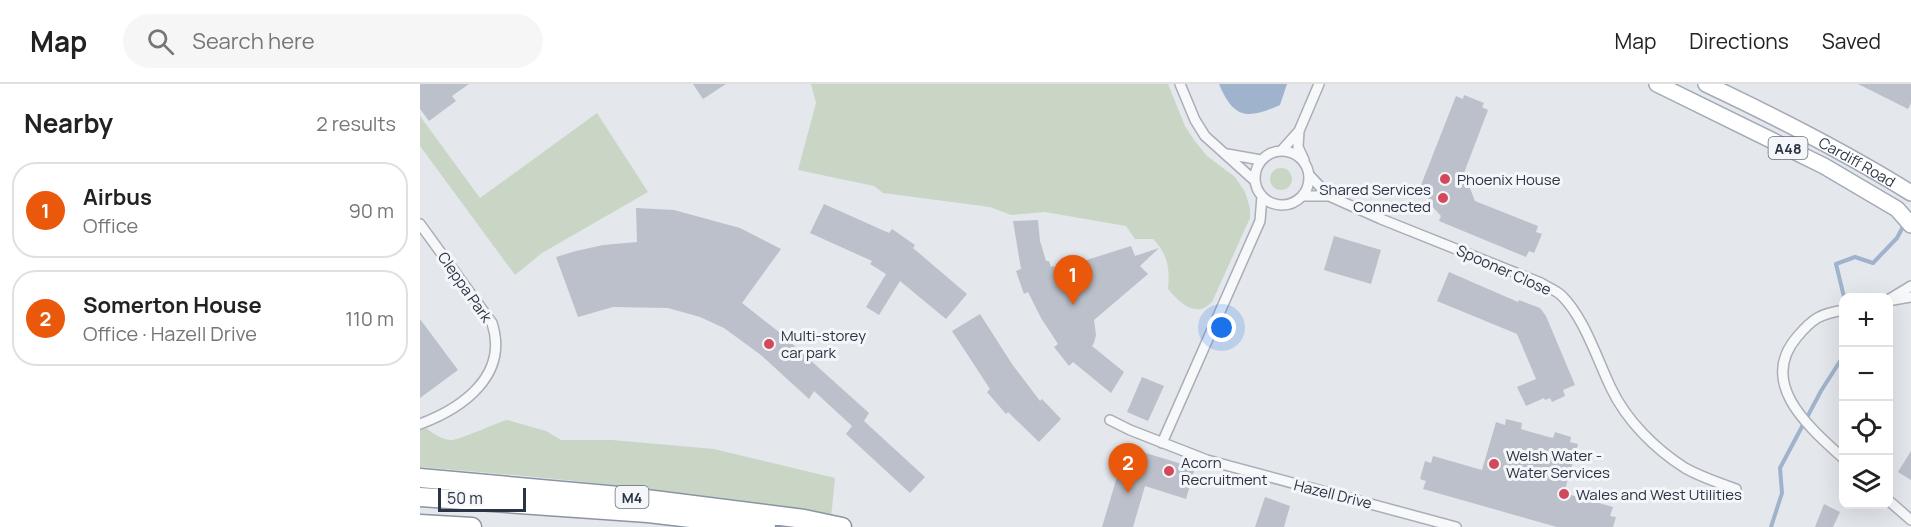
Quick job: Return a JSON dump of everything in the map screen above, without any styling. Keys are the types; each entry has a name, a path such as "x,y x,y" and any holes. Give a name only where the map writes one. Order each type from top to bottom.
{"highway":[{"name":"M4","path":"420,478 630,497 804,519 842,527"},
{"name":"M4","path":"420,497 648,513 766,527"},
{"path":"420,525 472,527"}],"main road":[{"name":"Cardiff Road","path":"1657,84 1824,166 1897,209 1911,225"},
{"name":"Cardiff Road","path":"1706,84 1777,117 1869,167 1911,193"}],"street":[{"path":"1180,84 1195,120 1205,136 1255,180 1262,196 1269,202 1288,205"},
{"path":"1255,180 1256,170 1261,160 1267,155 1282,150 1299,131 1319,84"},
{"path":"1260,221 1270,211 1288,205 1303,196 1308,187 1310,176 1298,147 1299,131"},
{"path":"1282,150 1298,156 1305,162"},
{"path":"1224,154 1261,160"},
{"name":"Spooner Close","path":"1310,176 1329,196 1541,283 1561,295 1577,317 1612,390 1629,417 1643,433 1686,468 1736,489"},
{"path":"1162,443 1260,221 1262,196"},
{"name":"Spooner Close","path":"1303,196 1329,196"},
{"name":"Cleppa Park","path":"420,224 492,323 497,348 492,369 480,386 457,405 436,418 420,424"},
{"path":"1893,297 1911,286"},
{"path":"1893,299 1911,297"},
{"path":"1839,311 1822,314 1792,342 1784,359 1783,373 1788,397 1806,423 1840,455"},
{"name":"Hazell Drive","path":"1110,420 1162,443 1218,463 1456,527"},
{"path":"1893,504 1911,520"}],"green space":[{"path":"811,84 1168,84 1185,126 1194,140 1207,156 1235,177 1245,192 1250,208 1250,218 1212,302 1206,307 1194,309 1183,304 1168,289 1167,262 1158,245 1153,239 1135,239 1126,226 1045,212 1011,215 990,207 883,193 874,186 798,170 816,103"},
{"path":"597,113 648,192 542,253 515,275 420,146 420,116 480,198"},
{"path":"1281,168 1289,171 1292,179 1289,187 1281,190 1273,187 1270,179 1273,171"},
{"path":"507,420 546,431 561,440 612,440 714,449 835,478 831,518 626,487 420,467 420,429 426,428 441,438 452,440"}],"water":[{"path":"1219,84 1287,84 1280,105 1251,114 1236,110"}],"building":[{"path":"420,84 469,84 452,96 456,101 429,121 420,109"},
{"path":"693,84 726,84 703,99"},
{"path":"1858,84 1911,84 1911,103 1908,109"},
{"name":"Phoenix House","path":"1464,95 1484,103 1482,107 1488,110 1464,173 1475,201 1538,226 1536,232 1542,234 1534,253 1529,251 1526,257 1439,221 1441,216 1430,204 1429,188 1421,185 1456,96 1463,99"},
{"path":"824,204 889,233 892,229 915,245 913,248 967,294 946,319 900,281 879,315 866,307 886,274 870,264 872,261 810,233"},
{"name":"Multi-storey car park","path":"636,208 674,210 740,228 781,249 742,303 779,332 869,413 864,421 925,477 910,493 846,434 852,426 814,391 809,399 761,355 724,328 700,317 668,308 613,307 578,317 556,257 603,245 637,242"},
{"path":"1038,220 1040,241 1046,261 1049,261 1051,267 1054,266 1055,270 1131,246 1135,256 1159,248 1140,266 1148,274 1094,320 1096,335 1092,346 1124,372 1111,393 1073,362 1069,366 1054,347 1058,344 1028,292 1024,294 1016,271 1021,269 1013,221"},
{"path":"1334,236 1381,250 1371,284 1324,270"},
{"path":"1449,272 1518,302 1519,300 1540,308 1546,316 1575,385 1563,390 1565,396 1552,402 1550,398 1545,400 1544,398 1526,406 1517,387 1536,379 1517,334 1437,301"},
{"path":"980,314 1012,364 1040,401 1042,399 1061,419 1039,442 1008,412 1006,414 987,392 990,389 952,331"},
{"path":"420,319 458,370 420,398"},
{"path":"1142,377 1164,386 1148,421 1127,412"},
{"path":"1506,419 1522,423 1521,429 1553,438 1555,432 1571,437 1570,442 1578,444 1564,493 1613,507 1610,516 1616,517 1613,527 1557,527 1423,489 1426,481 1420,479 1425,461 1431,463 1433,456 1482,470 1496,422 1505,425"},
{"path":"1126,447 1195,468 1186,499 1145,486 1133,527 1102,527"},
{"path":"1911,451 1911,480 1898,472"},
{"path":"1265,497 1290,506 1284,527 1255,527"},
{"path":"1824,504 1840,512 1833,527 1815,527"}],"waterway":[{"path":"1843,293 1836,264 1855,257 1873,263 1897,238 1905,223"},
{"path":"1771,527 1782,493 1780,468 1821,391 1839,363"}],"place":[{"name":"Phoenix House","path":"1445,179"},
{"name":"Shared Services Connected","path":"1443,198"},
{"name":"Airbus","path":"1073,305"},
{"name":"Multi-storey car park","path":"769,344"},
{"name":"Welsh Water - Water Services","path":"1494,464"},
{"name":"Acorn Recruitment","path":"1169,471"},
{"name":"Somerton House","path":"1128,493"},
{"name":"Wales and West Utilities","path":"1564,494"}]}
